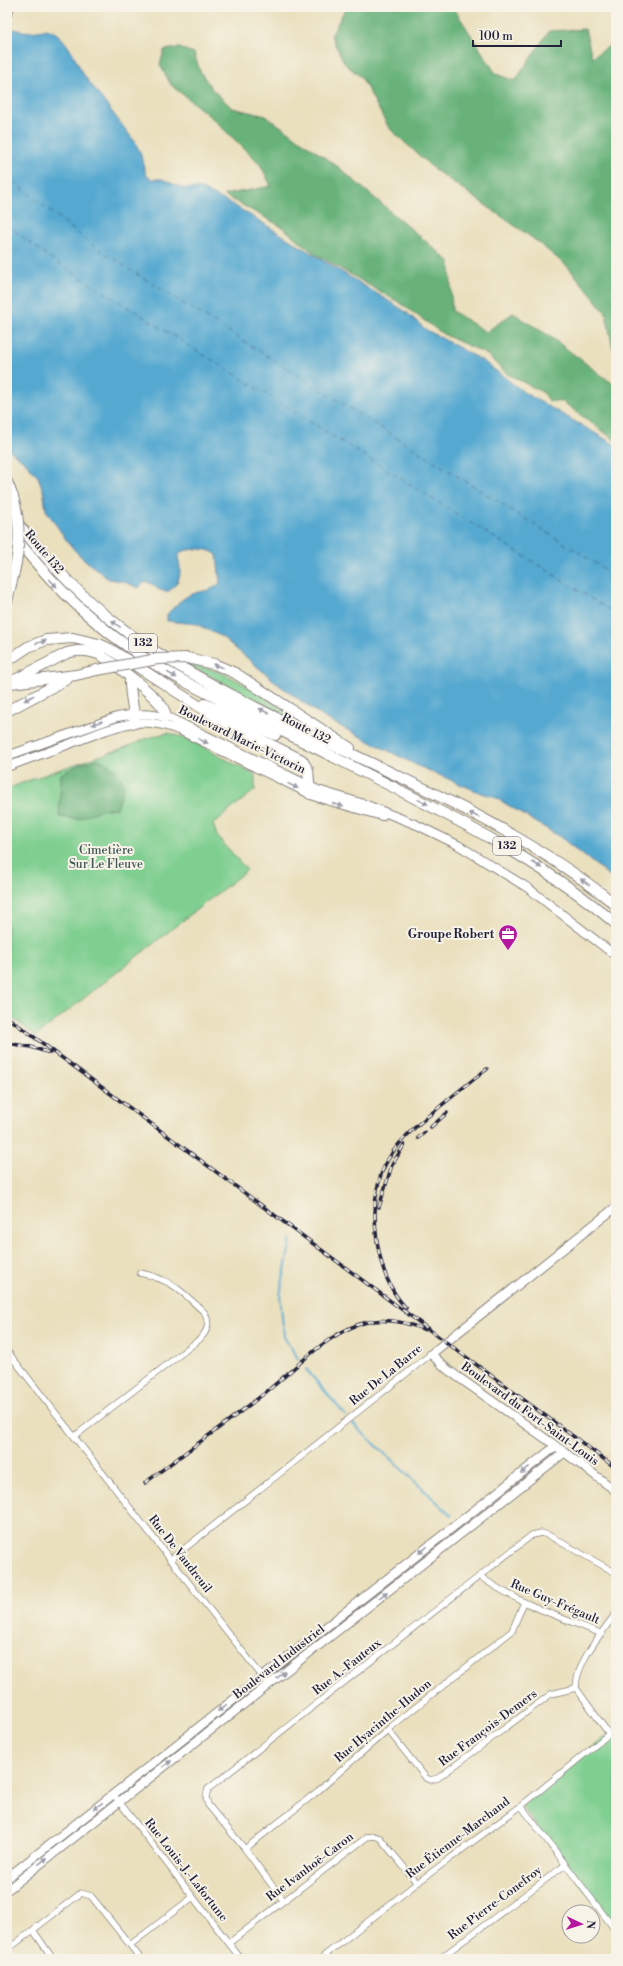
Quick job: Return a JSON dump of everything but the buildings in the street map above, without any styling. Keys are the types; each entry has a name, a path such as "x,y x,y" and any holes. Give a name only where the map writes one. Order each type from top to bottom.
{"highway":[{"path":"7,482 18,515 19,536 14,572 7,601"},
{"name":"Route 132","path":"7,510 71,585 100,611 133,637 187,670 244,701 522,840 576,875 616,905"},
{"name":"Route 132","path":"7,529 55,585 81,610 140,656 199,689 477,829 517,852 564,883 616,924"},
{"path":"7,662 22,650 42,642 61,638 86,640 110,649 219,719 302,760 308,768 307,785"},
{"path":"8,683 56,658 78,651 90,652 101,655 130,678 163,708 166,717"},
{"path":"8,683 76,675 158,660 187,658 214,664 235,673 374,765"},
{"path":"7,711 48,688 76,675"},
{"path":"130,678 135,718"},
{"path":"178,692 388,785"}],"street":[{"name":"Boulevard Marie-Victorin","path":"7,767 149,714 166,717 186,725 307,785"},
{"name":"Boulevard Marie-Victorin","path":"7,756 108,719 135,718 164,725 327,794 364,804 418,825 463,848 519,882 571,920 616,956"},
{"name":"Rue De La Barre","path":"170,1560 616,1207"},
{"path":"75,1436 200,1339 206,1332 208,1319 205,1313 173,1284 159,1278 140,1273"},
{"name":"Rue De Vaudreuil","path":"7,1351 269,1685"},
{"name":"Boulevard du Fort-Saint-Louis","path":"431,1354 448,1370 565,1452 616,1491"},
{"name":"Boulevard Industriel","path":"7,1878 556,1446"},
{"name":"Boulevard Industriel","path":"7,1890 565,1452"},
{"path":"464,1518 471,1526"},
{"name":"Rue A.-Fauteux","path":"283,1900 245,1848 208,1805 206,1797 208,1789 481,1577 532,1535 541,1533 548,1535 616,1573"},
{"path":"444,1534 451,1542"},
{"path":"402,1567 408,1575"},
{"name":"Rue Guy-Frégault","path":"481,1577 500,1590 524,1602 602,1634"},
{"path":"357,1602 363,1611"},
{"name":"Rue Hyacinthe-Hudon","path":"245,1848 318,1791 388,1730 512,1631 524,1602"},
{"path":"616,1613 580,1666 576,1688 609,1734 616,1739"},
{"path":"327,1626 333,1634"},
{"path":"308,1641 314,1649"},
{"name":"Rue François-Demers","path":"388,1730 426,1778 431,1780 438,1778 551,1694 576,1688"},
{"name":"Rue Étienne-Marchand","path":"320,1959 417,1883 521,1806 609,1734"},
{"path":"149,1766 155,1774"},
{"name":"Rue Louis-J.-Lafortune","path":"113,1794 241,1959"},
{"path":"521,1806 616,1931"},
{"name":"Rue Ivanhoë-Caron","path":"228,1943 367,1837 374,1836 380,1838 417,1883"},
{"name":"Rue Pierre-Conefroy","path":"439,1959 565,1865"},
{"path":"7,1950 81,1893 91,1896 141,1959"},
{"path":"130,1945 193,1897"},
{"path":"33,1930 53,1959"}],"green space":[{"path":"346,7 450,7 455,10 496,74 515,81 549,31 585,29 592,57 616,42 616,351 613,349 606,313 568,267 535,240 434,169 389,128 361,77 345,64 331,36"},
{"path":"179,48 194,53 200,71 212,89 232,108 266,116 337,166 450,262 452,311 486,332 513,313 548,335 616,386 616,441 563,402 549,401 544,393 507,374 486,354 443,334 400,303 315,254 282,227 224,195 271,186 260,164 212,118 171,85 160,65 164,50"},
{"path":"187,664 220,672 265,697 307,727"},
{"name":"Cimetière Sur Le Fleuve","path":"169,733 186,738 255,775 255,790 213,824 217,836 247,870 36,1036 7,1014 7,789 51,772 126,747 147,738"},
{"path":"99,759 118,771 124,787 117,808 100,810 79,819 59,817 61,774 80,764"},
{"path":"609,1734 616,1739 616,1931 601,1911 601,1904 595,1904 521,1806"}],"water":[{"path":"7,27 27,31 47,29 54,32 66,43 86,78 135,142 140,152 146,175 152,179 162,179 183,188 201,189 232,204 405,311 425,329 483,361 525,393 616,445 616,881 560,837 493,796 481,793 418,766 326,719 279,685 222,637 196,624 167,621 167,614 178,603 194,593 213,588 220,583 217,555 213,552 200,549 181,552 178,557 180,576 173,588 169,591 162,591 147,582 142,584 139,588 122,581 108,579 78,554 67,541 46,510 43,490 38,477 26,463 7,448"}],"waterway":[{"path":"291,1239 280,1295 284,1337 299,1360"},
{"path":"306,1369 346,1416"},
{"path":"353,1424 451,1515"}],"ferry route":[{"path":"7,176 96,248 616,576"},
{"path":"7,225 53,260 616,614"}],"railway":[{"path":"7,1017 616,1468"},
{"path":"7,1043 31,1047 50,1053"},
{"path":"406,1308 394,1293 386,1277 377,1241 375,1218 379,1181 385,1165 405,1137 420,1123 487,1069"},
{"path":"431,1127 447,1113"},
{"path":"418,1138 425,1132"},
{"path":"379,1207 392,1165 404,1145"},
{"path":"145,1483 251,1404 310,1354 334,1336 360,1324 385,1320 401,1322 425,1330"}],"place":[{"name":"Groupe Robert","path":"508,951"}]}
